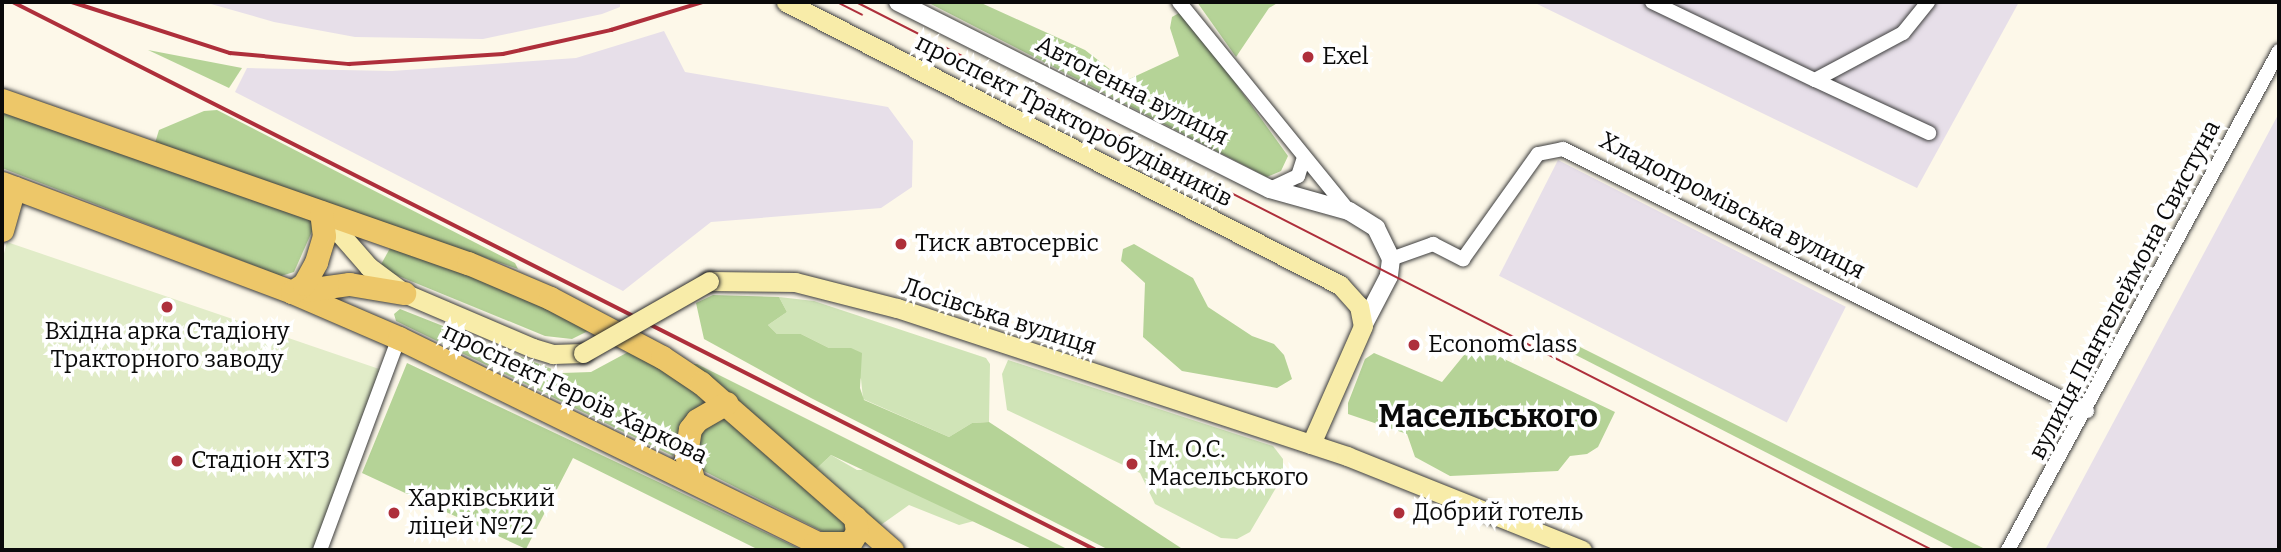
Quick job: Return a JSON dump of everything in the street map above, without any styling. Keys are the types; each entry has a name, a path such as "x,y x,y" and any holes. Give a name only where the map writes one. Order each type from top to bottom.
{"main road":[{"name":"проспект Тракторобудівників","path":"786,2 1340,285 1359,306 1363,326"},
{"path":"2,100 468,263 550,298 662,357 726,403 892,550"},
{"path":"2,230 8,185"},
{"name":"проспект Героїв Харкова","path":"8,185 292,292 399,338 693,479 823,546"},
{"path":"292,292 303,284 316,262 324,236 321,212"},
{"name":"Лосівська вулиця","path":"321,212 369,267 404,293 553,354 583,353 709,281 786,281 852,295 1311,444 1582,550"},
{"path":"292,292 349,284 404,293"},
{"path":"1311,444 1363,326"},
{"path":"693,479 685,454 690,429 726,403"},
{"path":"823,546 850,543 857,532 855,517"}],"street":[{"name":"Автоґенна вулиця","path":"898,2 1270,188 1349,211"},
{"path":"1179,2 1349,211 1376,228 1391,259 1389,276 1363,326"},
{"path":"1652,2 1928,133"},
{"path":"1815,79 1903,33 1928,2"},
{"name":"вулиця Пантелеймона Свистуна","path":"2008,550 2087,411 2279,51"},
{"name":"Хладопромівська вулиця","path":"1391,259 1433,244 1463,259 1538,154 1563,149 2087,411"},
{"path":"1270,188 1298,176 1304,157"},
{"path":"320,550 399,338"}],"shaded area":[{"path":"204,2 620,2 620,7 602,14 483,39 355,37 274,22"},
{"path":"1533,2 2019,2 1917,188"},
{"path":"664,31 685,72 888,107 913,141 912,187 881,208 711,222 623,291 235,92 247,68 392,71 576,58"},
{"path":"2279,113 2279,550 2045,550"},
{"path":"1558,160 1846,307 1787,422 1499,276"}],"green space":[{"path":"927,2 979,2 1085,50 1125,81 1179,56 1170,28 1172,17 1179,13 1187,16 1288,156 1281,171 1267,177"},
{"path":"1197,2 1279,2 1269,8 1236,57"},
{"path":"148,50 242,68 229,88"},
{"path":"2,107 308,214 314,227 294,272 281,276 2,168"},
{"path":"217,110 515,263 518,269 155,143 159,130 204,111"},
{"path":"394,241 592,329 572,339 545,336 379,268"},
{"name":"Стадіон ХТЗ","path":"7,242 385,371 320,550 2,550 2,261"},
{"path":"1134,244 1193,278 1208,307 1252,336 1274,344 1284,355 1292,379 1277,388 1182,371 1143,337 1145,283 1121,261 1123,249"},
{"path":"713,295 779,297 787,312 768,325 777,334 801,334 829,348 851,348 862,353 860,388 864,400 949,437 972,423 989,422 1184,550 1109,550 811,398 704,339 696,303"},
{"path":"779,297 814,301 986,358 990,364 989,422 972,423 949,437 863,399 861,379 829,348 801,334 777,334 768,325 787,312"},
{"path":"400,309 562,373 591,372 630,351 710,399 678,437 673,456 396,321 394,314"},
{"path":"1572,343 1985,550 1957,550 1566,350"},
{"path":"1473,344 1615,412 1598,447 1587,454 1570,456 1558,471 1450,476 1415,457 1407,434 1348,414 1348,403 1365,359 1374,353 1442,382"},
{"path":"1008,360 1273,446 1283,459 1283,476 1250,532 1237,539 1221,538 1155,504 1140,473 1007,410 1002,374"},
{"path":"407,363 802,550 759,550 573,458 526,549 362,473"},
{"path":"693,364 1069,550 1034,550 831,455 814,471"},
{"path":"730,416 852,527 837,539 698,468 693,446 701,431"},
{"path":"831,455 857,470 869,470 974,521 959,525 909,505 878,527 814,471"}],"tram line":[{"path":"837,2 862,15"},
{"path":"856,2 1932,550"}],"railway":[{"path":"13,2 1096,550"},
{"path":"72,2 230,53 349,64 503,54 611,30 703,2"}],"place":[{"name":"Exel","path":"1308,57"},
{"name":"Тиск автосервіс","path":"901,244"},
{"name":"Вхідна арка Стадіону Тракторного заводу","path":"167,307"},
{"name":"EconomClass","path":"1414,345"},
{"name":"Стадіон ХТЗ","path":"177,461"},
{"name":"Ім. О.С. Масельського","path":"1132,464"},
{"name":"Харківський ліцей №72","path":"394,513"},
{"name":"Добрий готель","path":"1399,513"}],"district":[{"name":"Масельського","path":"1488,416"}]}
